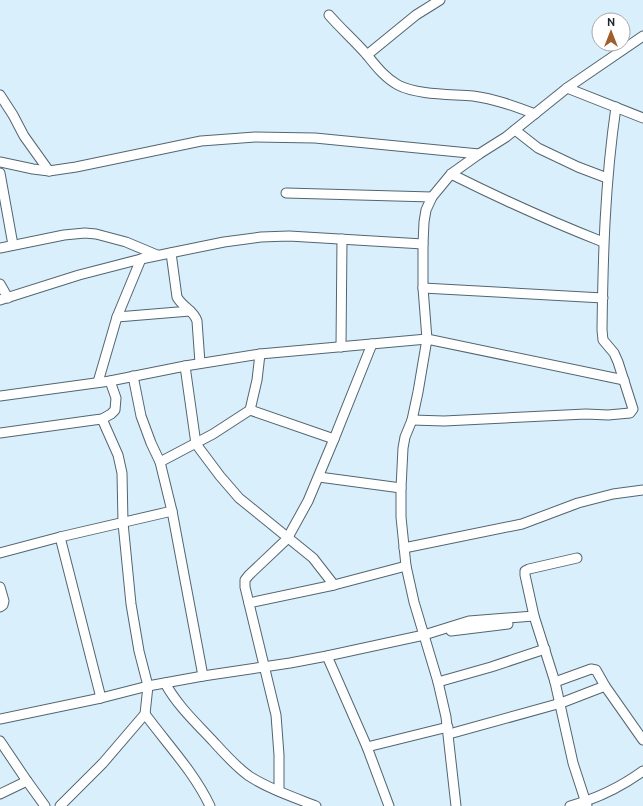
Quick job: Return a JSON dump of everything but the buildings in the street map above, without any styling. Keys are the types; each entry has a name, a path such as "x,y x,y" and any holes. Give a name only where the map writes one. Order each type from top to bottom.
{"street":[{"path":"366,55 416,15 440,0"},
{"path":"329,15 375,66 393,82 407,89 472,96 499,101 535,114"},
{"path":"456,806 448,730 438,682 406,566 401,517 403,448 405,437 412,420 427,339 423,288 423,244 426,210 432,197 451,174 506,137 567,88 641,40"},
{"path":"567,88 643,118"},
{"path":"0,95 14,115 24,136 49,171"},
{"path":"412,420 625,414 630,413 633,409 614,353 604,340 602,330 603,242 607,178 616,107"},
{"path":"515,130 538,148 578,167 607,178"},
{"path":"0,162 49,171 76,167 201,140 255,137 315,138 479,154"},
{"path":"0,173 13,245"},
{"path":"451,174 494,196 603,242"},
{"path":"286,193 432,197"},
{"path":"0,248 64,235 85,233 96,234 126,242 158,255"},
{"path":"0,284 4,299 79,275 140,259 224,242 261,237 289,236 423,244"},
{"path":"341,347 342,239"},
{"path":"171,253 177,297 179,301 195,315 197,321 200,363"},
{"path":"98,382 117,317 140,259"},
{"path":"423,288 603,298"},
{"path":"117,317 190,311"},
{"path":"0,396 98,382 200,363 260,354 427,339 624,380"},
{"path":"279,791 280,755 276,715 245,587 245,580 288,539 308,501 372,344"},
{"path":"160,462 196,444 232,423 250,410 257,380 260,354"},
{"path":"185,366 196,444 236,495 313,558 334,585"},
{"path":"133,376 138,403 146,430 160,462 172,511 203,676"},
{"path":"0,433 78,423 102,418 111,414 115,410 116,398 110,380"},
{"path":"250,410 334,439"},
{"path":"60,806 103,763 145,714 148,686 139,651 131,604 123,522 122,473 102,418"},
{"path":"318,477 401,488"},
{"path":"404,548 522,524 578,504 613,494 643,490"},
{"path":"0,553 60,537 172,511"},
{"path":"60,537 100,698"},
{"path":"576,558 529,569 525,571 525,575 535,618 561,703 573,763 587,804"},
{"path":"249,603 334,585 406,566"},
{"path":"0,587 4,600 3,605 0,607"},
{"path":"0,719 100,698 148,686 327,656 424,635 469,621 535,618"},
{"path":"438,682 491,667 544,648"},
{"path":"327,656 367,747 389,806"},
{"path":"555,682 594,669 596,670 605,686 643,740"},
{"path":"165,683 171,694 184,711 234,764 249,776 300,803 316,806"},
{"path":"367,747 448,730 561,703 605,686"},
{"path":"145,714 193,776 203,791 210,806"},
{"path":"0,741 45,806"},
{"path":"570,806 587,804 623,785 643,771"},
{"path":"0,794 27,781"}]}
